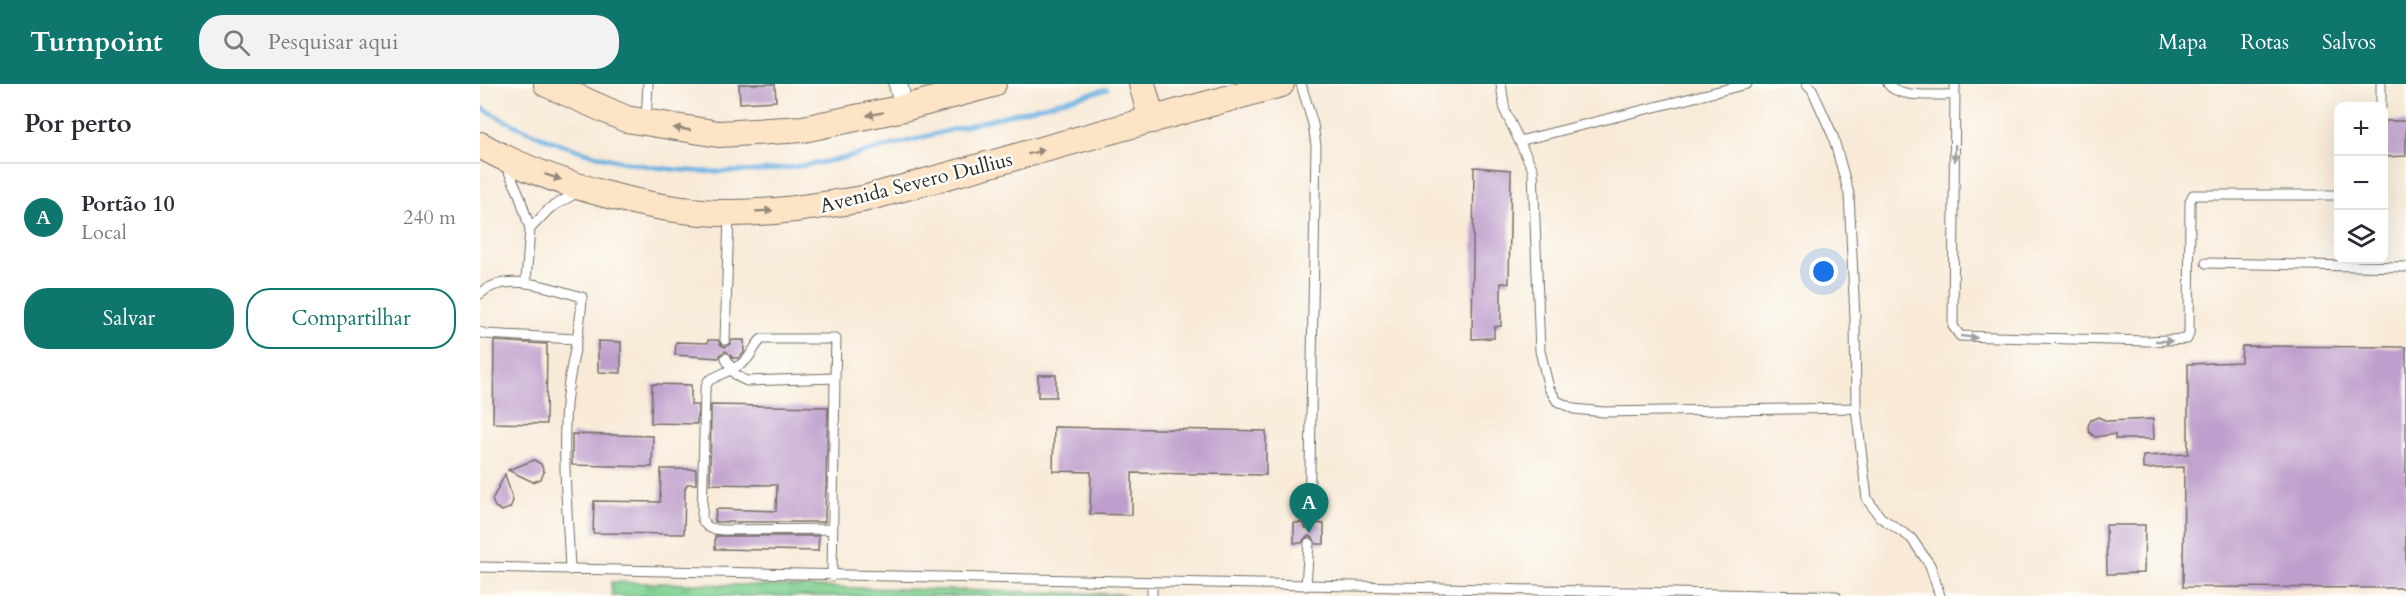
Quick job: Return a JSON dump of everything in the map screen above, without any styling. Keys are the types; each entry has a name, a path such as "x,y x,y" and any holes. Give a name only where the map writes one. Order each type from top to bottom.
{"main road":[{"path":"546,84 626,119 719,134 803,129 901,96 993,84"},
{"path":"1142,84 1152,120"},
{"name":"Avenida Severo Dullius","path":"488,153 585,188 656,206 729,213 800,210 863,199 1281,84"}],"lane":[{"path":"645,123 648,84"},
{"path":"1300,84 1313,124 1317,146 1309,523"},
{"path":"1501,84 1505,111 1533,170 1539,351 1548,387 1557,401 1574,409 1604,412 1856,408"},
{"path":"1519,141 1747,84"},
{"path":"1807,84 1812,89 1833,136 1849,194 1855,318 1856,408 1867,499 1880,517 1911,538 1930,565 1940,596"},
{"path":"1888,84 1893,90 1902,93 1955,95"},
{"path":"1955,84 1953,326 1956,333 1965,337 2170,341 2187,339 2189,334 2190,201 2193,195 2334,195"},
{"path":"2380,102 2381,84"},
{"path":"488,153 519,194 530,229 526,281"},
{"path":"530,229 550,208 585,188"},
{"path":"725,339 729,213"},
{"path":"2206,263 2406,267"},
{"path":"480,294 488,287 526,281 582,297 581,322 576,339 566,406 570,570"},
{"path":"480,332 576,339"},
{"path":"832,529 710,529 705,526 702,519 705,390 708,381 744,362 762,339 836,339 832,576"},
{"path":"726,358 731,370 738,377 747,381 835,378"},
{"path":"1306,586 1309,543"},
{"path":"480,567 1836,596"},
{"path":"1152,582 1152,596"}],"green space":[{"path":"611,582 1122,594 1128,596 612,596"}],"building":[{"path":"739,84 775,84 776,101 740,103"},
{"path":"2388,121 2406,121 2406,156 2388,157"},
{"path":"1474,167 1511,170 1509,283 1501,283 1501,326 1494,327 1494,338 1472,339"},
{"path":"708,340 718,340 725,347 732,340 744,340 744,353 738,358 733,358 726,351 719,358 675,355 676,342 708,343"},
{"path":"494,341 547,344 546,424 493,423"},
{"path":"598,341 621,342 621,373 598,372"},
{"path":"2242,346 2406,347 2406,588 2183,587 2184,467 2143,469 2143,456 2188,454 2188,364 2241,362"},
{"path":"1038,375 1056,375 1056,397 1038,397"},
{"path":"652,384 691,385 691,405 698,405 697,424 651,423"},
{"path":"711,405 828,407 825,522 715,522 716,509 776,511 777,485 710,484"},
{"path":"2098,417 2107,421 2153,419 2154,439 2115,439 2115,434 2095,437 2089,432 2088,426 2091,420"},
{"path":"1054,427 1266,431 1266,475 1132,473 1132,515 1090,514 1091,472 1053,471"},
{"path":"572,434 653,436 652,467 572,465"},
{"path":"534,460 541,464 544,472 541,479 533,482 508,470"},
{"path":"661,469 696,469 696,484 687,484 685,489 684,534 593,533 594,501 660,502"},
{"path":"505,474 513,501 510,508 502,511 495,507 492,500"},
{"path":"1294,523 1302,523 1309,530 1316,523 1324,524 1324,544 1316,544 1309,536 1302,543 1294,543"},
{"path":"2106,525 2145,525 2144,573 2107,574"},
{"path":"715,536 819,536 818,551 715,549"}],"waterway":[{"path":"480,107 523,129 567,146 612,159 657,167 703,171 750,171 797,167 844,158 1107,89"}],"place":[{"name":"Portão 10","path":"1309,533"}]}
